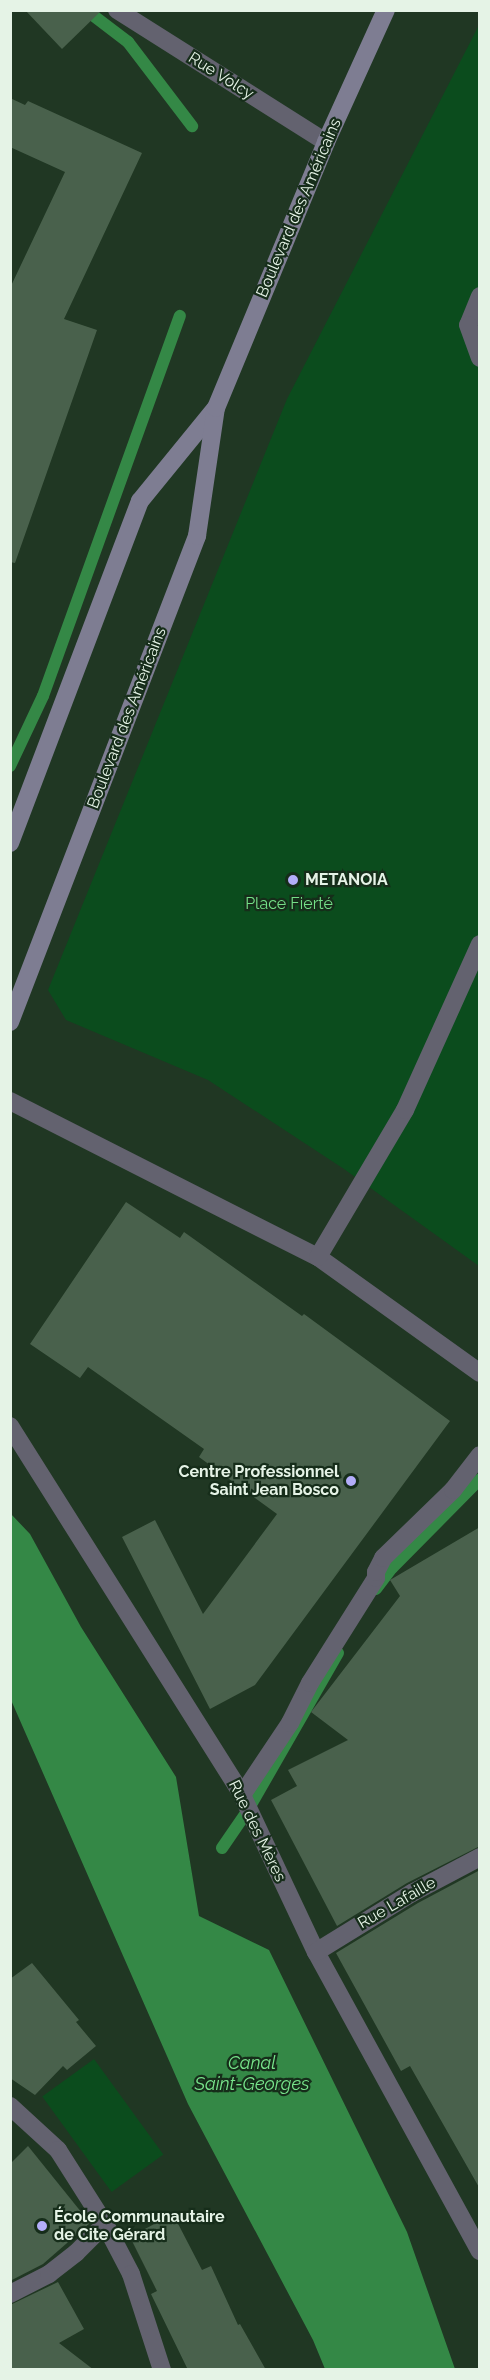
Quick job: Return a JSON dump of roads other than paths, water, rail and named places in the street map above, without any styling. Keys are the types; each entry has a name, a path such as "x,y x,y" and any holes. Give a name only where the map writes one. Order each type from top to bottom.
{"main road":[{"name":"Boulevard des Américains","path":"10,1022 197,536 216,408 326,142 386,10"},
{"name":"Boulevard des Américains","path":"10,843 140,501 216,408"}],"street":[{"name":"Rue Volcy","path":"117,10 326,142"},
{"path":"480,296 468,325 480,358"},
{"path":"318,1257 405,1110 480,944"},
{"path":"10,1101 318,1257 480,1373"},
{"name":"Rue des Mères","path":"10,1426 242,1795 316,1952 480,2251"},
{"path":"242,1795 290,1723 310,1683 376,1578 376,1572 383,1558 453,1490 480,1455"},
{"name":"Rue Lafaille","path":"316,1952 412,1893 480,1857"},
{"path":"10,2106 58,2150 105,2224 131,2274 162,2370"},
{"path":"10,2294 49,2274 76,2253 105,2224"}],"water":[{"name":"Canal Saint-Georges","path":"11,1514 30,1534 81,1627 176,1777 199,1916 269,1950 407,2232 455,2369 325,2369 313,2340 188,2104 11,1700"}],"waterway":[{"path":"86,10 128,42 192,126"},
{"path":"10,766 43,696 180,316"},
{"path":"376,1589 392,1568 480,1479"},
{"path":"222,1848 248,1810 338,1653"}],"place":[{"name":"METANOIA","path":"293,880"},
{"name":"Centre Professionnel Saint Jean Bosco","path":"351,1481"},
{"name":"École Communautaire de Cite Gérard","path":"42,2226"}],"park label":[{"name":"Place Fierté","path":"289,904"}]}
